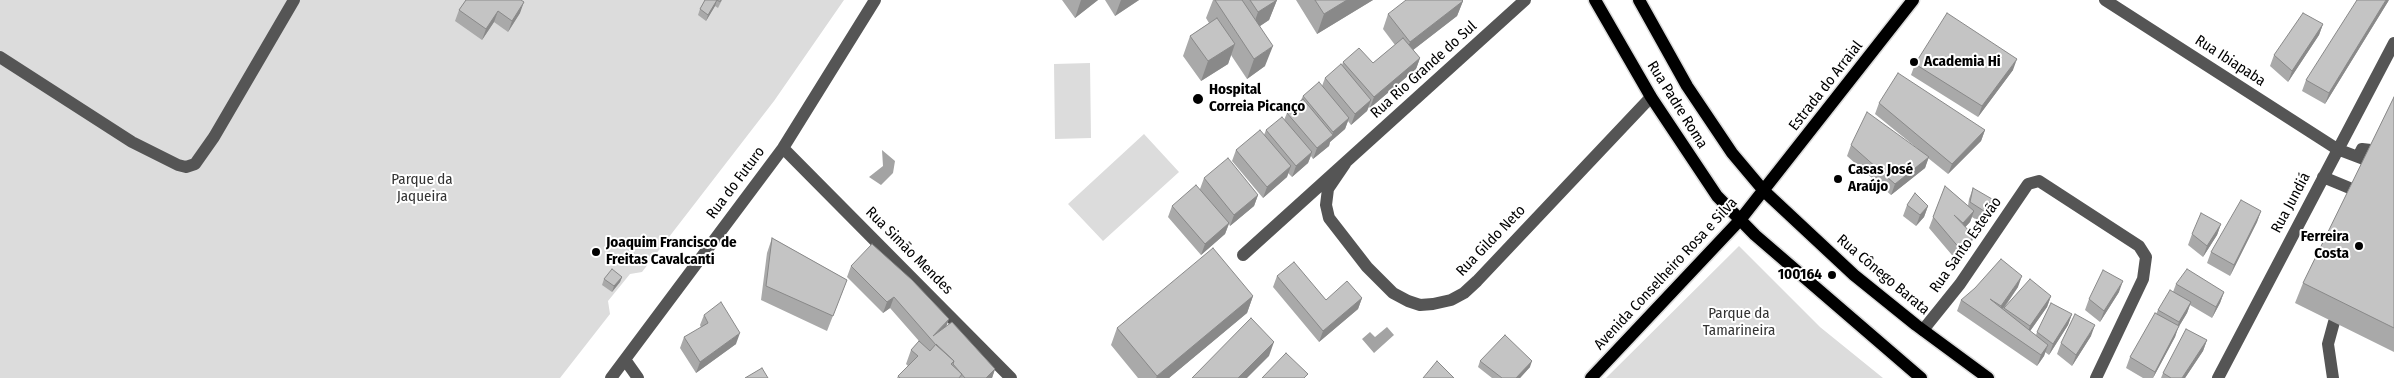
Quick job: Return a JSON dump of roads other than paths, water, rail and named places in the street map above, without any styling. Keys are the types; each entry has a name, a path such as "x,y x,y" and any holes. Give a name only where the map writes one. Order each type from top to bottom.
{"main road":[{"name":"Rua Padre Roma","path":"1595,0 1651,97 1717,196 1740,220"},
{"name":"Rua Padre Roma","path":"1639,0 1687,86 1732,154 1764,191"},
{"name":"Estrada do Arraial","path":"1764,191 1913,0"},
{"name":"Avenida Conselheiro Rosa e Silva","path":"1591,378 1740,220 1764,191"},
{"name":"Rua Cônego Barata","path":"1764,191 1854,275 1923,330 1988,378"},
{"path":"1740,220 1806,280 1921,378"}],"street":[{"path":"0,57 132,142 178,165 186,167 195,164 214,137 294,0"},
{"name":"Rua do Futuro","path":"611,378 626,361 664,305 783,148 875,0"},
{"name":"Rua Rio Grande do Sul","path":"1243,255 1525,0"},
{"name":"Rua Ibiapaba","path":"2105,0 2338,149 2362,159 2362,149 2388,152 2394,161"},
{"name":"Rua Jundiá","path":"2218,378 2394,43"},
{"name":"Rua Gildo Neto","path":"1326,205 1329,218 1337,231 1367,267 1393,292 1408,301 1420,305 1451,300 1464,293 1477,281 1651,97"},
{"name":"Rua Simão Mendes","path":"783,148 1010,378"},
{"name":"Rua Rio Grande do Sul","path":"1326,205 1328,189 1345,164"},
{"path":"2323,177 2352,189"},
{"name":"Rua Santo Estevão","path":"1923,330 1960,284 2028,184 2035,180 2044,182 2139,246 2147,260 2139,288 2096,378"},
{"path":"2332,378 2328,344 2334,322"},
{"path":"626,361 638,378"}],"place":[{"name":"Academia Hi","path":"1914,62"},
{"name":"Hospital Correia Picanço","path":"1198,99"},
{"name":"Casas José Araújo","path":"1838,179"},
{"name":"Ferreira Costa","path":"2359,246"},
{"name":"Joaquim Francisco de Freitas Cavalcanti","path":"596,252"},
{"name":"100164","path":"1832,275"}],"park label":[{"name":"Parque da Jaqueira","path":"422,188"},
{"name":"Parque da Tamarineira","path":"1739,322"}]}
